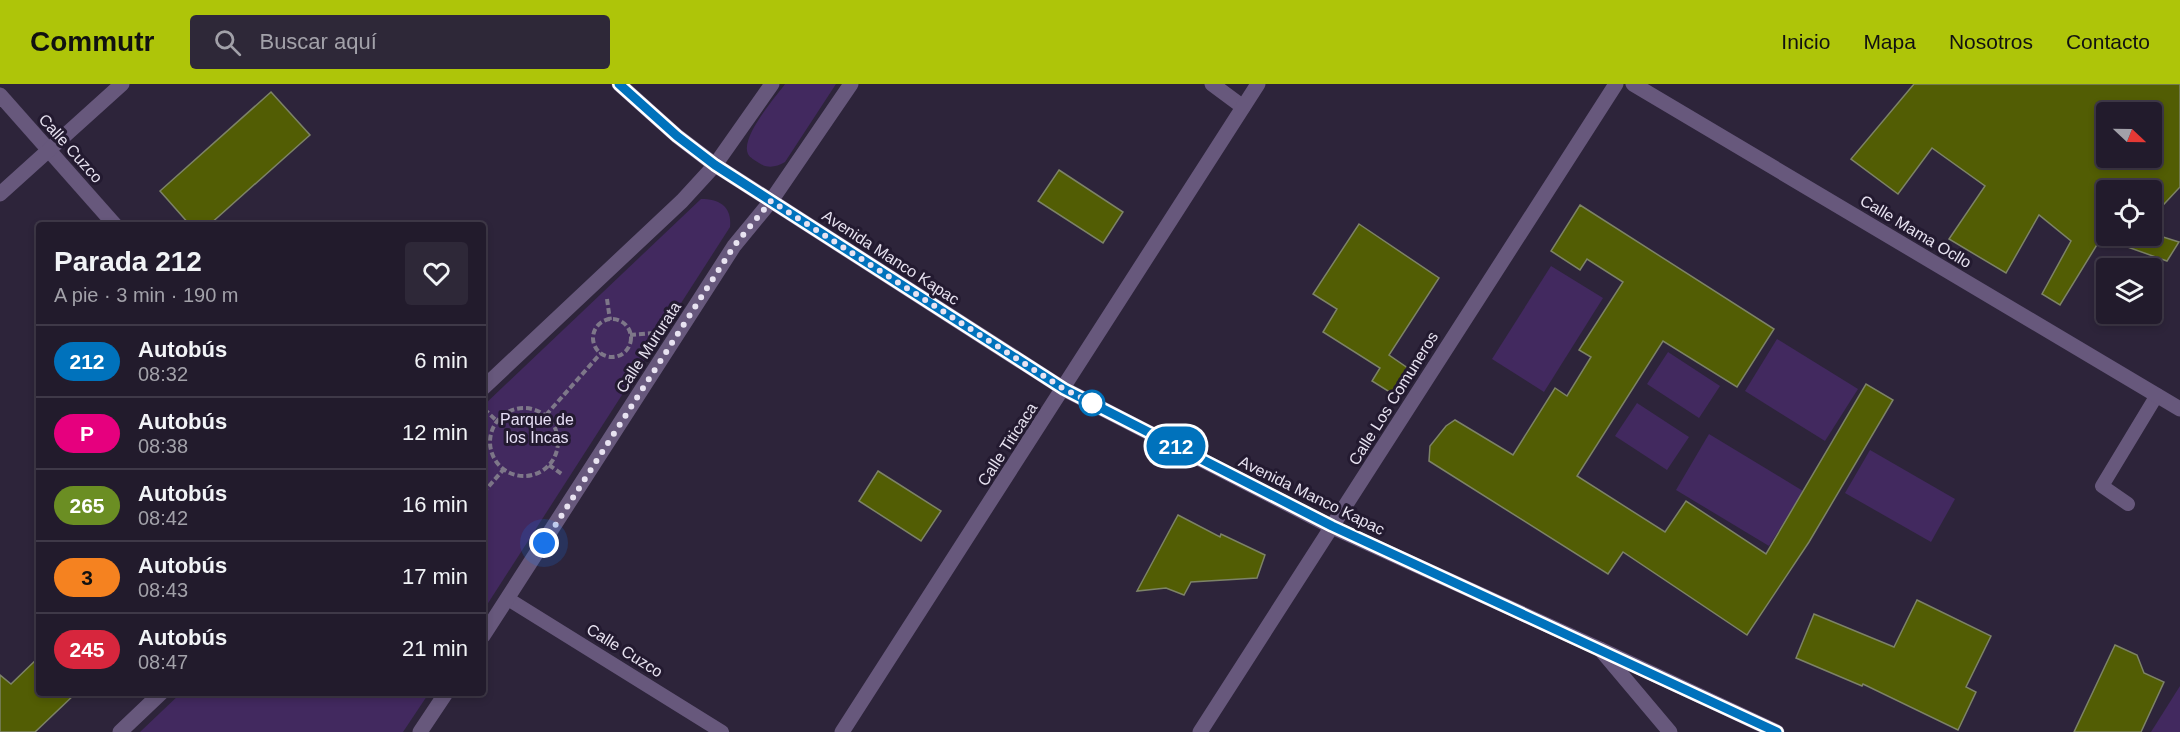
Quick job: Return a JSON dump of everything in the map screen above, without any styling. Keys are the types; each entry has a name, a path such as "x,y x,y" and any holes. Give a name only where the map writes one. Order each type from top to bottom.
{"street":[{"path":"0,194 122,84"},
{"name":"Avenida Manco Kapac","path":"619,84 677,136 715,165 1064,389 1332,526 1777,732"},
{"path":"486,385 682,201 715,165 772,84"},
{"name":"Calle Mururata","path":"486,632 734,246 771,201 851,84"},
{"path":"1212,84 1243,107"},
{"name":"Calle Titicaca","path":"842,732 1064,389 1257,84"},
{"name":"Calle Los Comuneros","path":"1200,732 1616,84"},
{"name":"Calle Mama Ocllo","path":"1633,84 2180,409"},
{"name":"Calle Cuzco","path":"0,95 112,222"},
{"path":"1600,649 1671,732"},
{"path":"120,732 158,696"},
{"path":"420,732 444,696"}],"lane":[{"path":"2128,504 2102,486 2157,395"},
{"name":"Calle Cuzco","path":"508,599 722,732"}],"path":[{"path":"610,320 625,325 630,341 624,352 613,357 600,353 593,343 593,337 599,325 610,320"},
{"path":"546,415 600,353"},
{"path":"525,407 546,415 554,424 559,445 549,465 542,472 522,477 503,470 495,462 489,441 497,421 505,413 525,407"},
{"path":"486,412 497,421"},
{"path":"486,490 503,470"}],"green space":[{"path":"785,84 836,84 785,162 769,167 750,157 747,147 749,138 760,118"},
{"name":"Parque de los Incas","path":"701,199 714,201 727,209 730,227 486,606 486,403"},
{"path":"1551,266 1603,298 1544,392 1492,359"},
{"path":"1777,339 1858,389 1825,441 1745,391"},
{"path":"1668,352 1720,386 1699,418 1647,384"},
{"path":"1637,403 1689,437 1667,470 1615,436"},
{"path":"1709,434 1803,491 1769,546 1676,490"},
{"path":"1870,450 1955,499 1931,542 1845,493"},
{"path":"2180,686 2180,732 2151,732"},
{"path":"178,696 427,696 403,732 140,732"}],"building":[{"path":"1914,84 2180,84 2180,187 2162,206 2162,180 2096,180 2096,246 2060,305 2042,294 2071,241 2039,215 2006,273 1949,239 1985,186 1932,148 1898,194 1851,159"},
{"path":"271,92 310,135 212,222 187,222 160,191"},
{"path":"1059,170 1123,212 1103,243 1038,201"},
{"path":"1580,205 1774,329 1737,387 1663,341 1577,476 1665,532 1686,501 1766,554 1866,384 1893,400 1809,542 1747,635 1623,552 1608,574 1429,461 1430,446 1446,426 1455,420 1513,455 1555,388 1567,396 1591,357 1579,350 1623,282 1587,259 1580,270 1551,251"},
{"path":"1359,224 1439,278 1389,355 1412,371 1396,396 1372,381 1380,368 1323,332 1337,309 1313,294"},
{"path":"2162,237 2179,242 2167,261 2125,246 2162,246"},
{"path":"878,471 941,511 921,541 859,501"},
{"path":"1178,515 1220,537 1221,534 1265,555 1257,578 1191,582 1184,595 1166,588 1137,591"},
{"path":"1917,600 1991,636 1966,687 1976,692 1958,730 1863,684 1862,686 1796,658 1814,614 1894,647"},
{"path":"2115,645 2137,655 2144,673 2164,682 2141,732 2074,732"},
{"path":"36,660 36,696 73,696 35,732 0,732 0,675 11,684"}],"bus line":[{"name":"212","path":"619,84 677,136 715,165 1064,389 1332,526 1777,732"}],"route":[{"path":"544,543 734,246 771,201 1064,389 1092,403"}]}
